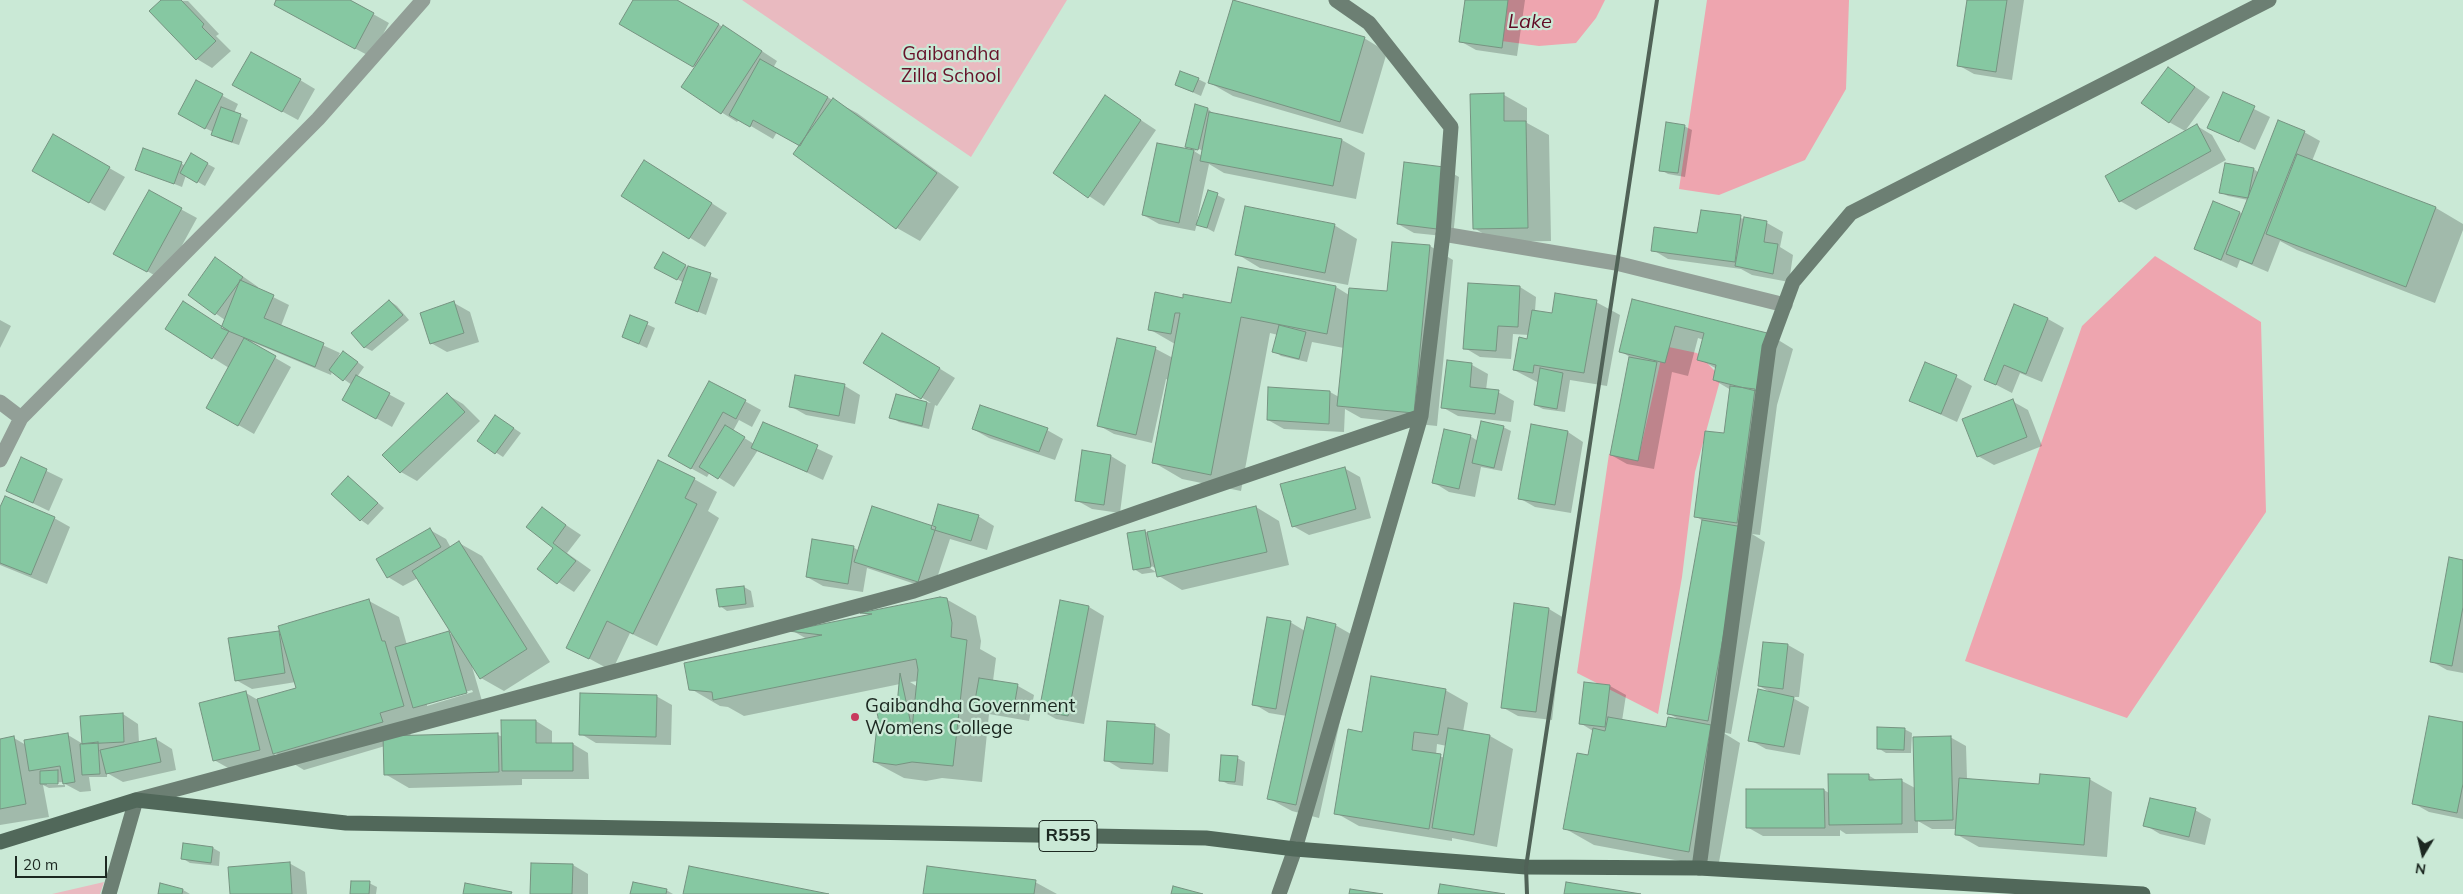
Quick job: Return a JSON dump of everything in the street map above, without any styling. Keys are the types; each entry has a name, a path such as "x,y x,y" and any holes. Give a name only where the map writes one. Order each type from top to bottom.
{"main road":[{"name":"R555","path":"0,842 136,800 346,823 1206,838 1295,849 1526,867 1699,868 2143,894"}],"street":[{"path":"0,460 21,418 318,119 423,0"},
{"path":"1279,894 1295,849 1421,416 1443,234 1452,127 1369,24 1336,0"},
{"path":"1699,868 1769,347 1793,282 1851,212 2269,0"},
{"path":"1443,234 1616,263 1784,305"},
{"path":"0,402 21,418"},
{"path":"109,894 136,800 914,591 1421,416"}],"green space":[{"name":"Gaibandha Zilla School","path":"742,0 1067,0 971,157"},
{"path":"104,882 100,894 52,894"}],"water":[{"name":"Lake","path":"1500,0 1605,0 1596,18 1576,43 1539,46 1494,40"},
{"path":"1707,0 1849,0 1846,89 1805,160 1719,195 1679,189"},
{"path":"2155,256 2261,322 2266,512 2127,718 1965,661 2082,326"},
{"path":"1664,346 1697,353 1721,377 1695,472 1682,577 1658,714 1577,673 1609,454 1638,460"}],"building":[{"path":"161,0 181,0 204,24 202,27 216,41 196,60 149,11"},
{"path":"276,0 350,0 374,13 355,49 274,5"},
{"path":"633,0 677,0 719,24 693,67 619,24"},
{"path":"1233,0 1365,37 1340,122 1208,83"},
{"path":"1465,0 1508,0 1502,48 1459,42"},
{"path":"1967,0 2007,0 1996,72 1957,66"},
{"path":"723,25 762,51 721,114 681,87"},
{"path":"251,52 301,79 282,112 232,85"},
{"path":"760,59 828,97 800,146 753,120 750,127 729,115"},
{"path":"2168,67 2195,87 2169,123 2141,103"},
{"path":"1180,71 1199,78 1193,92 1175,85"},
{"path":"196,80 223,94 205,129 178,114"},
{"path":"2223,92 2255,106 2239,142 2207,128"},
{"path":"1504,93 1504,121 1526,121 1528,228 1473,229 1470,94"},
{"path":"1105,95 1141,120 1088,198 1053,173"},
{"path":"833,98 937,173 896,229 793,154"},
{"path":"1195,104 1208,108 1198,150 1185,147"},
{"path":"221,107 241,114 232,142 211,135"},
{"path":"1209,112 1342,139 1333,186 1200,161"},
{"path":"2278,120 2305,131 2252,264 2226,254"},
{"path":"1666,122 1685,125 1678,173 1659,171"},
{"path":"2197,124 2211,151 2119,202 2105,176"},
{"path":"53,134 110,167 89,203 32,171"},
{"path":"1157,143 1194,150 1179,223 1142,215"},
{"path":"143,148 182,162 174,184 135,170"},
{"path":"191,153 208,163 197,183 180,173"},
{"path":"2297,154 2436,207 2406,287 2266,234"},
{"path":"644,160 712,203 689,239 621,196"},
{"path":"1404,162 1444,167 1437,229 1397,224"},
{"path":"2225,163 2254,168 2248,198 2219,193"},
{"path":"149,190 182,208 147,272 113,254"},
{"path":"1208,190 1218,193 1207,228 1196,225"},
{"path":"2213,201 2240,212 2221,260 2194,249"},
{"path":"1245,206 1335,224 1325,273 1235,255"},
{"path":"1701,210 1741,215 1735,262 1651,251 1654,227 1697,233"},
{"path":"1744,217 1767,221 1764,242 1778,244 1773,274 1735,266"},
{"path":"1392,242 1430,245 1414,413 1337,406 1349,288 1387,291"},
{"path":"663,252 686,265 677,280 654,268"},
{"path":"215,257 243,277 215,315 188,295"},
{"path":"688,266 711,273 698,312 675,303"},
{"path":"1238,267 1336,286 1327,334 1241,317 1211,475 1152,463 1180,313 1175,313 1171,334 1148,330 1155,292 1183,298 1183,294 1231,303"},
{"path":"240,280 274,295 264,318 324,343 315,367 221,328"},
{"path":"1468,283 1520,286 1518,327 1498,326 1496,351 1463,349"},
{"path":"1555,293 1597,300 1584,373 1534,365 1533,373 1513,370 1519,337 1527,339 1532,310 1552,313"},
{"path":"1632,299 1771,334 1756,391 1713,380 1716,365 1697,360 1704,333 1675,326 1665,363 1619,352"},
{"path":"389,300 403,315 364,348 351,333"},
{"path":"183,301 229,331 212,359 165,329"},
{"path":"454,301 464,333 430,344 420,313"},
{"path":"2014,304 2048,318 2026,374 2004,365 1996,385 1984,380"},
{"path":"630,315 648,322 639,344 622,337"},
{"path":"1279,325 1306,332 1299,359 1272,352"},
{"path":"882,333 940,368 921,399 863,363"},
{"path":"244,338 276,356 238,426 206,408"},
{"path":"1117,338 1156,347 1136,435 1097,426"},
{"path":"343,351 358,362 343,381 329,370"},
{"path":"1629,357 1657,362 1638,461 1610,455"},
{"path":"1447,360 1472,363 1470,387 1499,390 1495,414 1441,408"},
{"path":"1925,362 1957,375 1941,414 1909,401"},
{"path":"1540,368 1563,373 1557,409 1534,405"},
{"path":"356,375 390,393 376,419 342,400"},
{"path":"795,375 845,384 839,416 789,407"},
{"path":"709,381 746,400 736,419 723,412 691,469 668,456"},
{"path":"1730,386 1755,389 1737,523 1694,517 1705,431 1724,433"},
{"path":"1268,387 1330,391 1329,424 1267,420"},
{"path":"447,393 465,412 400,473 382,455"},
{"path":"896,394 927,402 922,426 889,418"},
{"path":"2013,399 2027,437 1977,457 1962,419"},
{"path":"980,405 1048,428 1039,452 972,429"},
{"path":"495,415 514,428 495,454 477,441"},
{"path":"1481,421 1504,426 1494,468 1472,463"},
{"path":"763,422 818,445 807,472 751,448"},
{"path":"1531,424 1568,431 1555,505 1518,499"},
{"path":"725,425 745,437 718,479 699,467"},
{"path":"1444,429 1471,435 1459,489 1432,483"},
{"path":"1082,450 1111,455 1104,505 1075,501"},
{"path":"21,457 47,469 33,503 6,491"},
{"path":"658,460 695,478 685,498 697,504 633,634 607,621 589,659 566,648"},
{"path":"1345,467 1356,509 1292,527 1280,484"},
{"path":"348,476 378,503 360,521 331,494"},
{"path":"5,496 55,517 31,575 0,563 0,507"},
{"path":"938,504 979,515 971,541 931,529"},
{"path":"872,506 936,527 918,582 854,562"},
{"path":"1256,506 1267,552 1157,577 1147,532"},
{"path":"542,507 566,525 553,543 576,561 557,584 537,569 553,548 526,527"},
{"path":"1702,520 1743,527 1708,721 1667,714"},
{"path":"430,528 441,547 387,578 376,559"},
{"path":"1145,530 1151,567 1133,570 1127,533"},
{"path":"812,539 854,546 848,584 806,577"},
{"path":"459,541 527,649 480,679 412,571"},
{"path":"2449,557 2463,560 2463,607 2452,666 2430,662"},
{"path":"744,586 746,604 719,607 716,589"},
{"path":"940,597 947,598 952,623 951,637 967,640 953,766 912,762 896,765 873,762 878,717 876,709 897,705 900,673 912,729 918,670 916,659 713,700 712,692 689,690 684,663 822,635 788,631 872,614 860,613"},
{"path":"369,599 382,641 385,641 404,706 380,713 383,722 273,754 257,699 296,688 278,626"},
{"path":"1060,600 1089,606 1068,716 1039,711"},
{"path":"1514,603 1549,608 1536,712 1501,708"},
{"path":"1267,617 1291,621 1276,709 1252,705"},
{"path":"1307,617 1336,624 1296,805 1267,799"},
{"path":"279,631 285,673 235,681 228,638"},
{"path":"449,631 467,693 413,708 395,647"},
{"path":"1763,642 1788,644 1783,689 1758,686"},
{"path":"1371,676 1446,689 1438,735 1414,732 1412,750 1441,754 1429,829 1334,814 1348,729 1362,732"},
{"path":"979,678 1018,684 1013,713 974,706"},
{"path":"1584,682 1610,685 1605,727 1579,724"},
{"path":"1758,689 1794,697 1784,747 1748,741"},
{"path":"246,691 260,750 213,761 199,703"},
{"path":"580,693 657,695 656,737 579,735"},
{"path":"123,713 124,742 82,744 80,716"},
{"path":"2429,716 2463,722 2463,784 2457,813 2412,804"},
{"path":"1608,717 1666,727 1668,717 1711,725 1689,852 1563,829 1577,753 1588,755 1593,728 1605,731"},
{"path":"501,720 536,720 536,743 573,743 573,771 502,771"},
{"path":"1107,721 1155,724 1153,764 1104,761"},
{"path":"1877,727 1905,728 1904,750 1877,749"},
{"path":"1448,728 1490,735 1474,835 1432,828"},
{"path":"68,733 75,782 63,784 60,766 29,771 24,740"},
{"path":"498,733 499,772 384,775 383,736"},
{"path":"14,736 26,804 0,809 0,739"},
{"path":"1951,736 1953,820 1915,821 1913,737"},
{"path":"156,738 161,762 106,774 100,750"},
{"path":"98,742 100,774 82,775 80,744"},
{"path":"1221,755 1238,756 1235,782 1219,781"},
{"path":"58,770 58,784 40,784 40,771"},
{"path":"1828,774 1869,774 1869,780 1902,779 1902,824 1829,825"},
{"path":"2040,774 2090,778 2084,845 1955,835 1959,778 2039,784"},
{"path":"1746,789 1824,789 1825,828 1746,828"},
{"path":"2150,798 2196,808 2189,837 2143,826"},
{"path":"183,843 213,847 211,863 181,859"},
{"path":"290,862 292,894 230,894 228,867"},
{"path":"531,863 573,864 572,894 530,894"},
{"path":"689,866 829,894 683,894"},
{"path":"927,866 1036,880 1034,894 923,894"},
{"path":"351,881 370,881 369,894 350,894"},
{"path":"633,882 667,889 666,894 630,894"},
{"path":"1566,882 1641,894 1564,894"},
{"path":"160,883 183,889 182,894 158,894"},
{"path":"465,883 512,892 511,894 463,894"},
{"path":"1440,884 1505,894 1438,894"},
{"path":"1173,886 1203,894 1171,894"},
{"path":"1350,889 1383,894 1349,894"}],"railway":[{"path":"1527,894 1526,867 1657,0"}],"place":[{"name":"Gaibandha Government Womens College","path":"855,717"}]}
